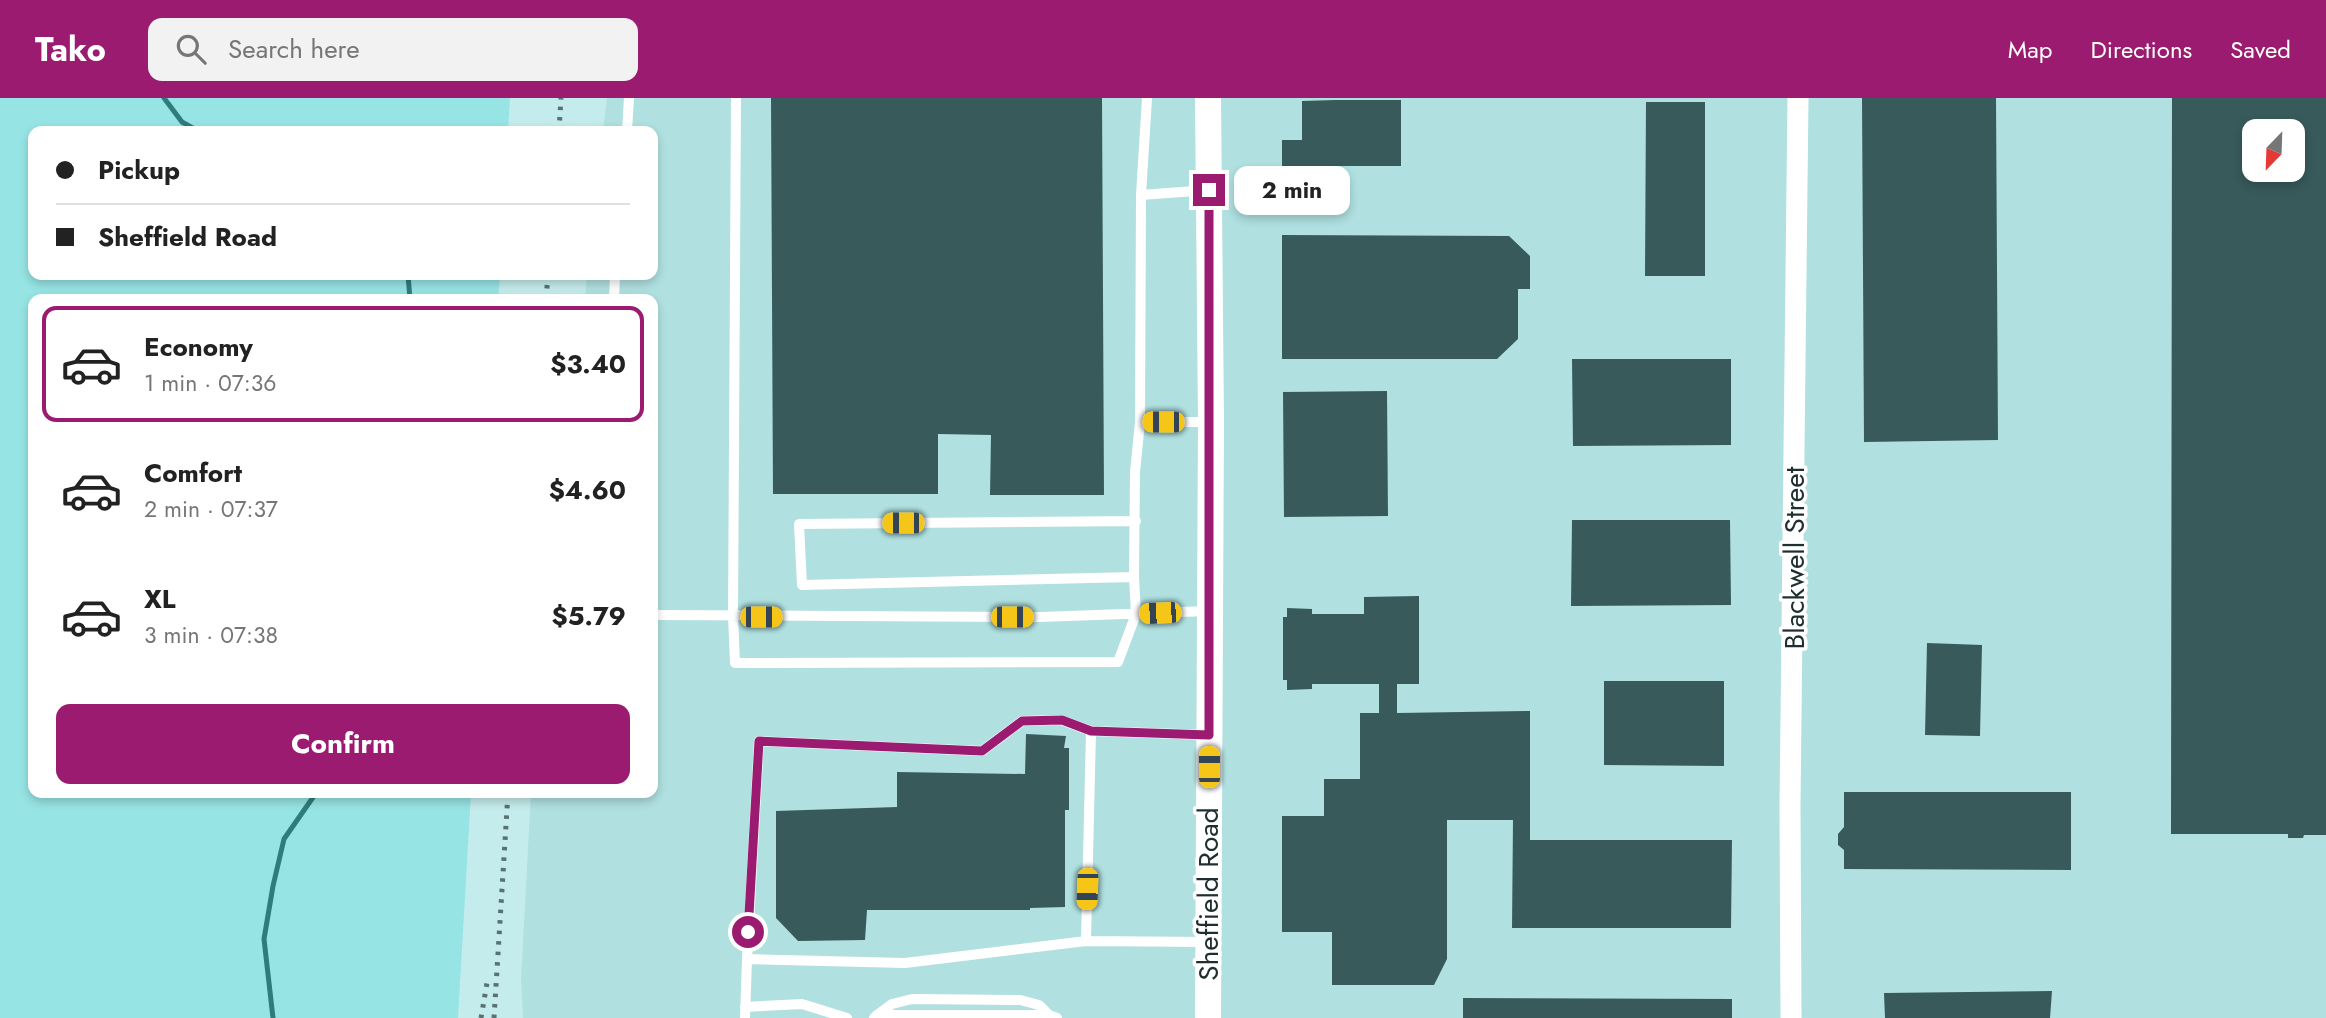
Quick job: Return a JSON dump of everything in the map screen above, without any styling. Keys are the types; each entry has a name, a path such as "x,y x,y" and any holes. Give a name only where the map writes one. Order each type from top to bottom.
{"street":[{"name":"Sheffield Road","path":"1207,1018 1211,422 1208,98"},
{"name":"Blackwell Street","path":"1791,1018 1790,805 1798,98"}],"lane":[{"path":"627,126 629,98"},
{"path":"736,98 735,663 1118,662 1136,614 1135,472 1140,422 1141,195 1147,98"},
{"path":"1141,195 1209,190"},
{"path":"1140,422 1211,422"},
{"path":"1134,577 802,585 799,524 1136,521"},
{"path":"658,615 1040,617 1208,611"},
{"path":"847,1018 802,1004 745,1012 759,741 982,751 1022,721 1062,720 1091,731 1209,735"},
{"path":"1086,941 1091,731"},
{"path":"747,959 905,963 1086,941 1207,942"},
{"path":"876,1017 892,1004 912,999 1020,1000 1039,1005 1053,1016"},
{"path":"876,1017 1053,1016"}],"shaded area":[{"path":"0,98 510,98 508,126 28,126 28,280 500,280 498,294 28,294 28,798 471,798 458,1018 0,1018"},
{"path":"607,98 2326,98 2326,1018 523,1018 521,979 531,798 658,798 658,294 585,294 587,280 658,280 658,126 604,126"}],"building":[{"path":"771,98 1102,98 1104,495 990,495 991,435 938,434 938,494 773,494"},
{"path":"1862,98 1996,98 1998,440 1864,442"},
{"path":"2172,98 2326,98 2326,835 2288,838 2288,834 2171,834"},
{"path":"1401,100 1401,166 1282,166 1282,140 1302,140 1302,101"},
{"path":"1646,102 1705,102 1705,276 1645,276"},
{"path":"1282,235 1509,236 1530,256 1530,289 1518,289 1518,339 1497,359 1282,359"},
{"path":"1572,359 1731,359 1731,445 1573,446"},
{"path":"1387,391 1388,516 1284,517 1283,392"},
{"path":"1572,520 1730,520 1731,605 1571,606"},
{"path":"1419,596 1419,684 1397,684 1397,713 1530,711 1530,840 1732,840 1731,928 1512,928 1513,820 1447,820 1447,959 1434,985 1332,985 1332,932 1282,932 1282,816 1324,816 1324,779 1360,779 1360,713 1379,713 1379,684 1312,684 1312,689 1287,690 1287,680 1283,680 1283,617 1287,617 1287,608 1312,609 1312,614 1364,614 1364,597"},
{"path":"1927,643 1982,645 1980,736 1925,735"},
{"path":"1604,681 1724,681 1724,766 1604,765"},
{"path":"1026,734 1066,736 1064,748 1069,748 1069,810 1065,810 1065,907 1030,910 867,910 865,940 798,941 776,918 776,811 897,807 897,772 1025,774"},
{"path":"1844,792 2071,792 2071,870 1844,869 1844,850 1838,845 1838,834 1844,827"},
{"path":"2052,991 2050,1018 1885,1018 1884,993"},
{"path":"1463,998 1732,999 1732,1018 1463,1018"}],"waterway":[{"path":"164,98 182,122 189,126"},
{"path":"408,280 410,294"},
{"path":"273,1018 264,939 273,886 284,839 313,798"}],"railway":[{"path":"559,126 561,98"},
{"path":"546,294 548,280"},
{"path":"494,1018 508,798"},
{"path":"481,1018 488,977"}],"route":[{"path":"748,932 759,741 982,751 1022,721 1062,720 1091,731 1209,735 1209,190"}]}
